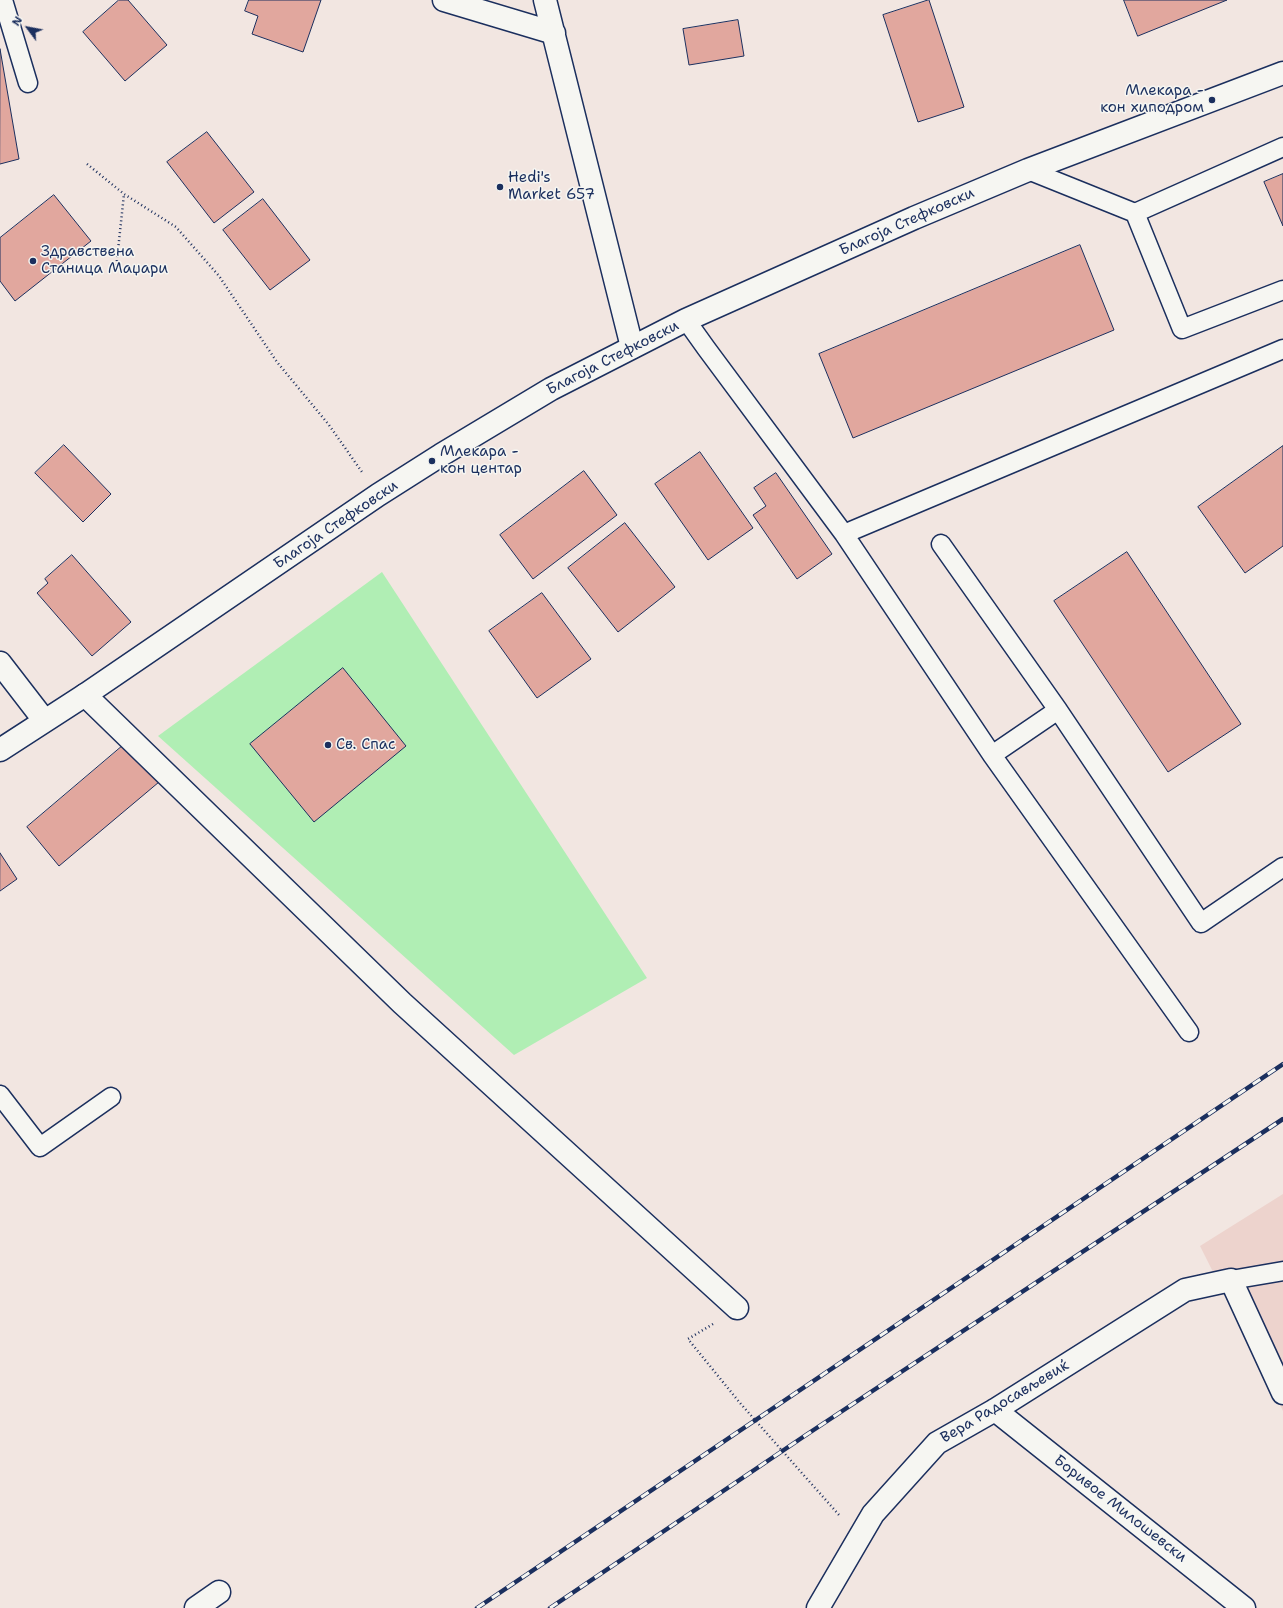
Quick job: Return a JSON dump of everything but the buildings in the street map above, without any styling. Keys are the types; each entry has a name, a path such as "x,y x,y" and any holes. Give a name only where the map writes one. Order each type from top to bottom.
{"street":[{"path":"444,0 554,33"},
{"path":"545,0 632,347"},
{"name":"Благоја Стефковски","path":"0,750 44,720 85,695 378,496 519,407 632,347 686,320 914,218 1028,170 1283,73"},
{"path":"0,663 44,720"},
{"path":"85,695 402,1004 737,1308"},
{"path":"1231,1280 1283,1393"},
{"name":"Вера Радосављевиќ","path":"818,1608 873,1514 937,1443 995,1410 1185,1290 1231,1280"},
{"name":"Боривое Милошевски","path":"995,1410 1244,1608"},
{"path":"196,1608 219,1592"}],"lane":[{"path":"2,0 28,83"},
{"path":"1135,213 1283,147"},
{"path":"1028,170 1135,213 1182,328 1283,290"},
{"path":"686,320 844,534 992,755 1189,1032"},
{"path":"844,534 1283,349"},
{"path":"941,544 1058,710 1201,923 1283,867"},
{"path":"992,755 1058,710"},
{"path":"0,1095 40,1147 111,1097"},
{"path":"1231,1280 1283,1271"}],"path":[{"path":"86,164 124,194 176,227 219,276 277,362 329,425 378,496"},
{"path":"116,269 124,194"},
{"path":"737,1308 688,1339 740,1403 784,1450 859,1538"}],"shaded area":[{"path":"1283,1194 1283,1411 1200,1246"}],"green space":[{"path":"382,572 647,978 514,1055 158,736"}],"railway":[{"path":"477,1608 1283,1064"},
{"path":"550,1608 806,1435 1283,1119"}],"place":[{"name":"Млекара - кон хиподром","path":"1212,100"},
{"name":"Hedi's Market 657","path":"500,187"},
{"name":"Здравствена Станица Маџари","path":"33,261"},
{"name":"Млекара - кон центар","path":"432,461"},
{"name":"Св. Спас","path":"328,745"}]}
